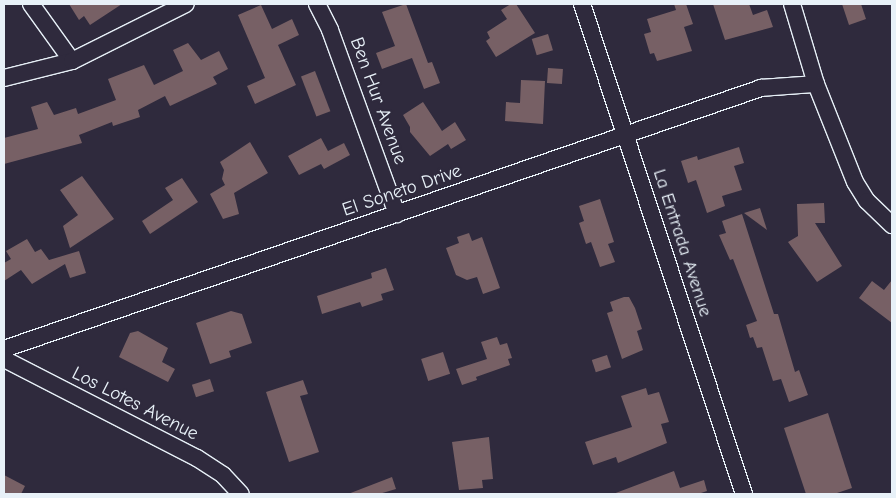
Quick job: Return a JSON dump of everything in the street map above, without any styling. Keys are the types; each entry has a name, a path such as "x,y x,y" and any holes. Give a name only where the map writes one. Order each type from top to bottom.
{"street":[{"path":"31,4 72,61"},
{"path":"4,78 72,61 186,4"},
{"name":"Ben Hur Avenue","path":"317,4 330,30 397,214"},
{"name":"La Entrada Avenue","path":"582,4 744,494"},
{"path":"792,4 816,84 855,182 867,201 892,226"},
{"name":"El Soneto Drive","path":"4,349 761,88 816,84"},
{"name":"Los Lotes Avenue","path":"4,359 197,458 223,475 241,494"}],"building":[{"path":"69,4 122,4 90,25 84,16 79,20"},
{"path":"406,4 428,63 432,62 440,83 424,89 412,58 382,69 376,53 395,46 382,12"},
{"path":"511,4 516,4 535,33 496,57 486,41 490,38 487,32 507,19 501,10"},
{"path":"674,4 686,4 693,24 684,27 692,51 657,61 654,53 650,54 644,34 651,32 647,19 676,10"},
{"path":"713,4 749,4 753,15 767,10 773,27 725,40"},
{"path":"842,4 861,4 866,19 849,25"},
{"path":"261,5 272,29 292,19 299,35 278,45 296,85 255,104 247,86 265,78 238,15"},
{"path":"548,34 553,50 537,55 532,39"},
{"path":"188,43 201,60 219,51 228,69 213,77 217,84 170,106 165,96 138,110 140,117 113,126 112,122 79,135 82,143 4,164 4,138 38,129 31,107 47,102 54,115 76,108 78,114 116,100 108,79 144,65 154,85 183,71 173,50"},
{"path":"548,68 563,69 562,84 547,83"},
{"path":"315,71 330,111 316,117 301,76"},
{"path":"521,80 545,81 543,124 505,121 506,102 520,103"},
{"path":"423,102 442,131 455,122 466,140 451,149 448,144 430,156 410,132 410,127 403,115"},
{"path":"321,138 328,151 344,143 350,155 324,169 321,164 299,175 288,156"},
{"path":"250,142 268,173 234,193 239,214 223,219 210,194 225,185 222,179 224,170 220,162"},
{"path":"739,147 744,163 734,166 742,190 722,196 725,206 707,213 696,180 688,183 681,161 697,156 698,160"},
{"path":"82,176 114,219 70,248 63,226 78,215 60,190"},
{"path":"182,178 198,202 150,234 142,221 173,200 165,188"},
{"path":"600,199 614,242 608,244 615,262 600,267 591,242 586,244 579,223 584,221 579,206"},
{"path":"824,203 825,223 815,223 842,266 817,282 788,242 798,236 797,204"},
{"path":"760,208 767,230 744,213"},
{"path":"742,214 774,314 778,314 795,372 799,370 808,395 789,402 781,379 773,381 762,347 757,348 753,337 750,338 746,325 757,321 733,259 730,260 719,235 726,233 722,221"},
{"path":"469,233 472,241 482,237 500,288 483,294 477,277 467,280 456,275 446,248 459,243 457,237"},
{"path":"27,239 35,252 41,249 49,260 79,251 86,273 70,278 65,264 32,284 21,270 4,281 4,263 11,259 6,251"},
{"path":"386,268 394,290 381,294 383,300 362,307 360,302 322,314 317,296 372,278 371,273"},
{"path":"892,280 892,323 859,298 872,281 884,290"},
{"path":"629,297 635,308 642,329 637,331 643,350 622,359 607,313 613,311 610,302"},
{"path":"231,311 242,314 252,343 229,351 231,357 210,364 196,323"},
{"path":"138,331 168,348 162,362 175,369 168,382 119,357 130,333"},
{"path":"497,337 500,345 507,343 512,358 508,359 510,365 476,377 477,380 462,385 456,369 487,359 481,342"},
{"path":"443,352 450,374 428,381 421,359"},
{"path":"607,355 611,367 596,372 592,360"},
{"path":"210,379 214,391 196,397 192,385"},
{"path":"303,380 308,394 300,396 319,452 289,462 266,392"},
{"path":"646,388 648,395 659,392 669,422 661,424 667,443 618,463 616,457 593,465 585,442 632,427 621,396"},
{"path":"828,413 852,488 834,494 806,494 784,428"},
{"path":"489,437 493,479 482,480 483,488 459,490 452,442"},
{"path":"674,471 680,488 704,480 707,491 698,494 613,494"},
{"path":"4,475 25,486 21,494 4,494"},
{"path":"392,477 396,489 379,494 348,494"}]}
